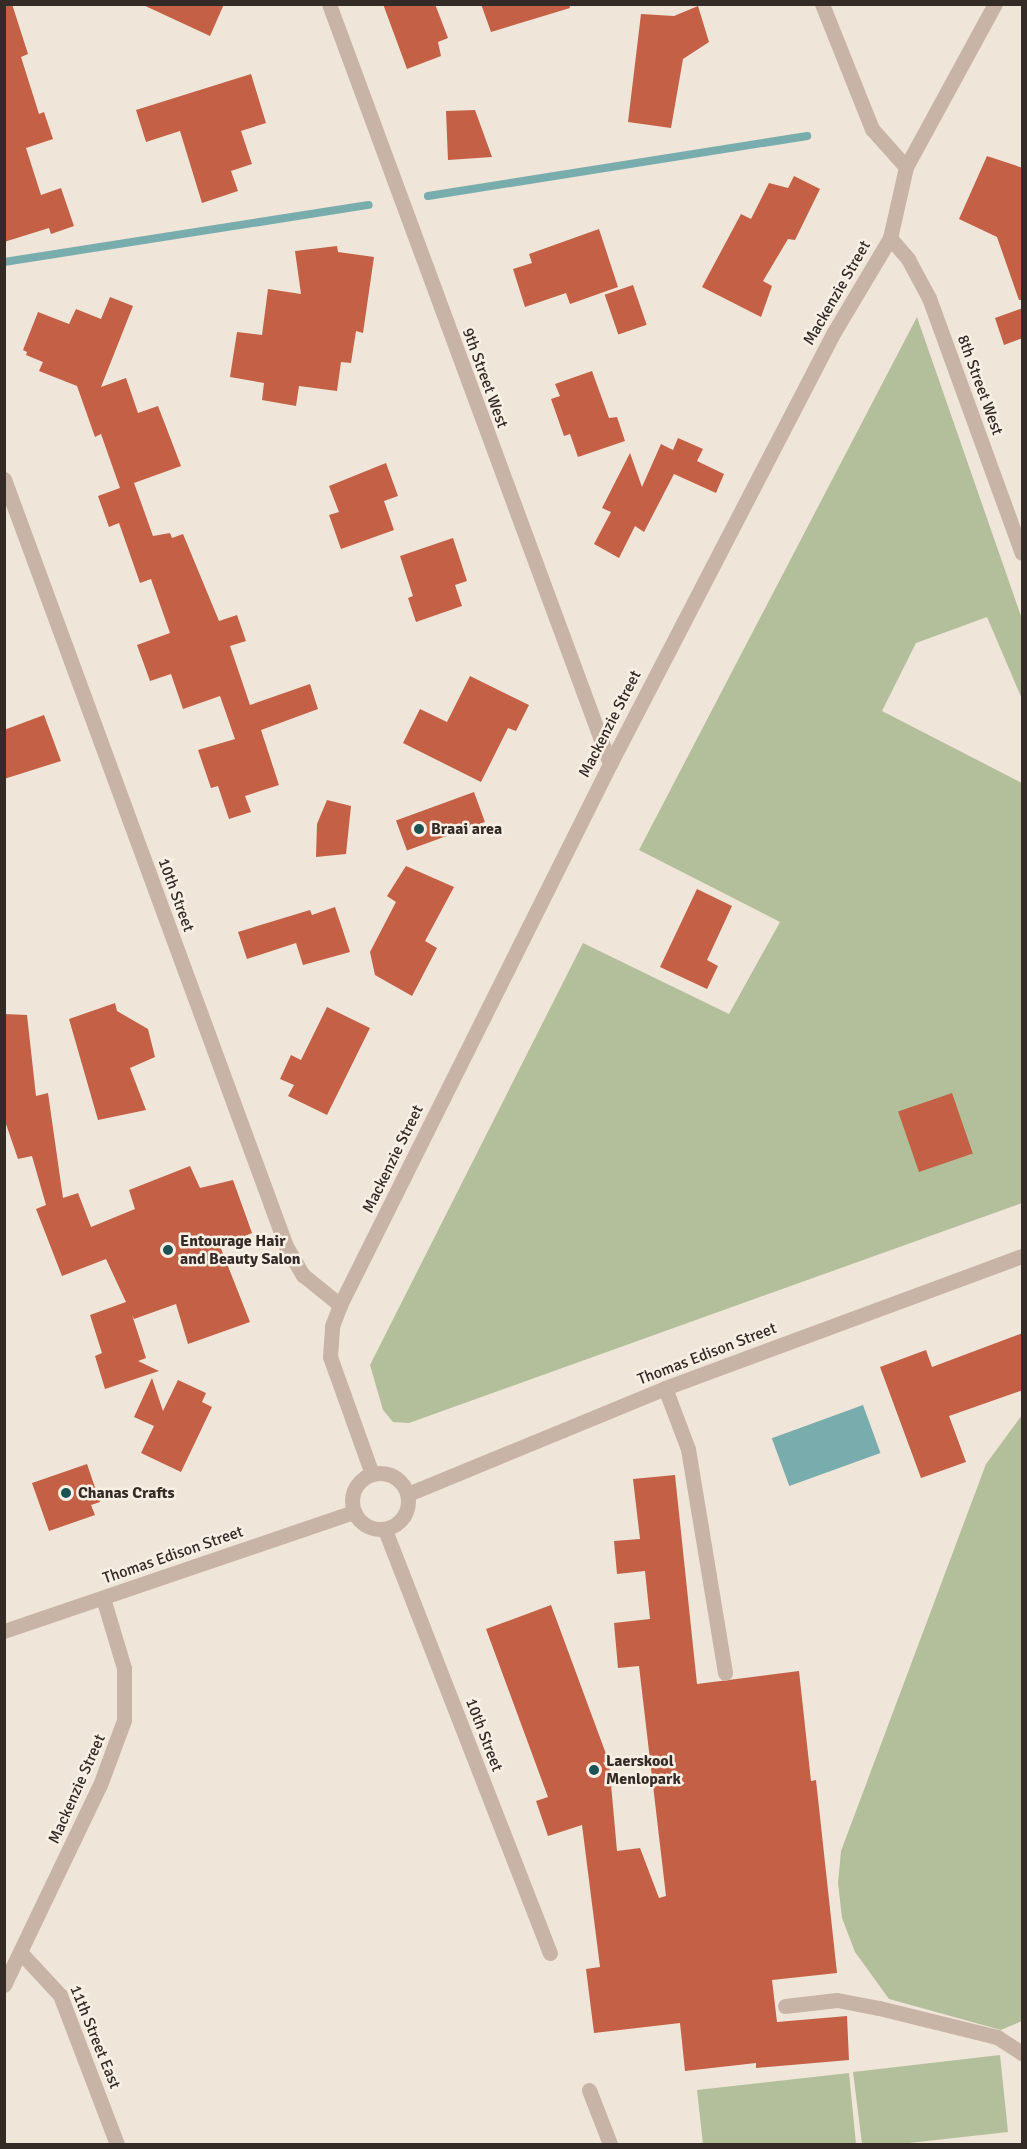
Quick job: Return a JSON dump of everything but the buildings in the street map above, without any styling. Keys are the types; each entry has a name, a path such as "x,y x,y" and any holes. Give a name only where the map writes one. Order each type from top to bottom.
{"street":[{"name":"9th Street West","path":"328,4 610,764"},
{"path":"822,4 872,129 906,167"},
{"name":"Mackenzie Street","path":"372,1474 330,1357 332,1326 340,1305 610,764 834,332 890,238 906,167 995,4"},
{"name":"8th Street West","path":"890,238 908,259 929,298 1023,553"},
{"name":"10th Street","path":"4,479 286,1246 303,1275 340,1305"},
{"name":"Thomas Edison Street","path":"408,1494 664,1388 1023,1256"},
{"path":"664,1388 688,1449 724,1673"},
{"path":"372,1474 398,1479 408,1494 409,1503 402,1521 385,1530 366,1526 354,1512 357,1485 372,1474"},
{"name":"Thomas Edison Street","path":"4,1631 354,1512"},
{"name":"10th Street","path":"385,1530 549,1953"},
{"name":"Mackenzie Street","path":"4,1985 22,1954 100,1785 124,1720 124,1668 103,1598"},
{"name":"11th Street East","path":"22,1954 60,1995 117,2145"},
{"path":"785,2006 837,2000 879,2008 997,2037 1023,2053"},
{"path":"589,2090 610,2145"}],"green space":[{"path":"917,317 1022,619 1022,699 987,617 916,643 882,711 1022,783 1022,1203 409,1423 393,1422 383,1410 370,1365 583,943 729,1014 780,922 639,850"},
{"path":"1022,1415 1022,2021 1001,2030 889,1999 855,1952 842,1918 838,1883 841,1851 986,1464"},
{"path":"1000,2055 1008,2132 900,2144 862,2144 853,2072"},
{"path":"849,2073 856,2144 703,2144 697,2090"}],"water":[{"path":"863,1405 880,1453 789,1486 772,1438"}],"waterway":[{"path":"428,196 807,136"},
{"path":"4,262 369,205"}],"place":[{"name":"Braai area","path":"419,829"},
{"name":"Entourage Hair and Beauty Salon","path":"168,1250"},
{"name":"Chanas Crafts","path":"66,1493"},
{"name":"Laerskool Menlopark","path":"594,1770"}]}
